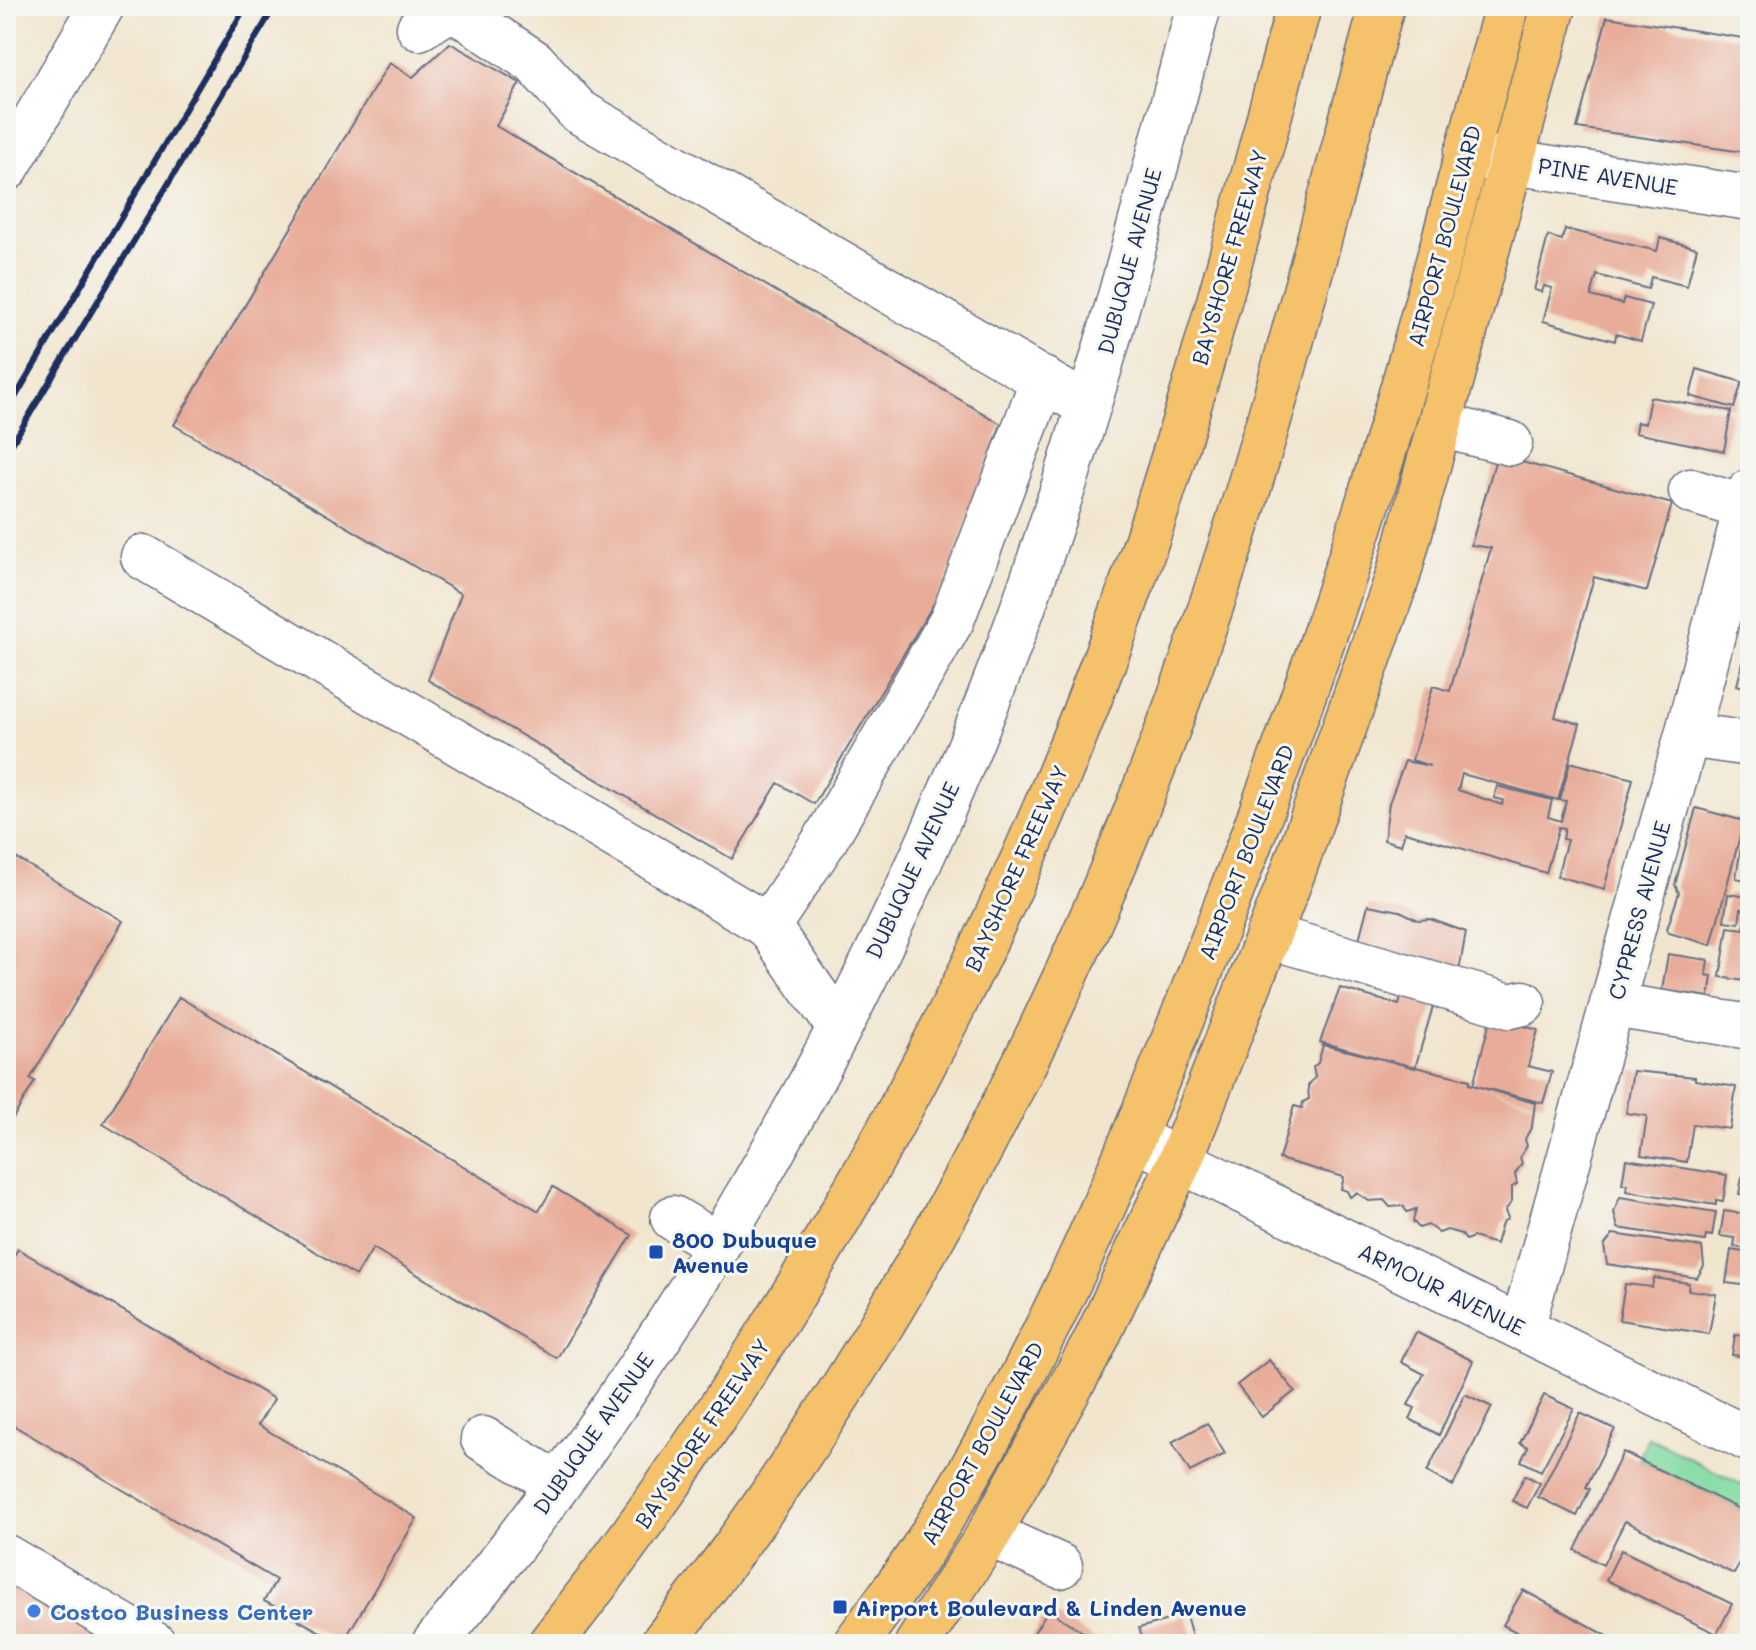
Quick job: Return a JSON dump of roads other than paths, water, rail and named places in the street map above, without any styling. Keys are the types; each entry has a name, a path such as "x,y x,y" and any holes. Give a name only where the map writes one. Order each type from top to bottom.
{"main road":[{"name":"BAYSHORE FREEWAY","path":"550,1644 706,1432 787,1306 943,1027 1004,900 1104,659 1155,513 1299,6"},
{"path":"662,1644 779,1482 863,1352 942,1217 1070,964 1139,803 1234,538 1275,401 1382,6"},
{"name":"AIRPORT BOULEVARD","path":"855,1644 922,1550 999,1419 1092,1234 1134,1138 1243,863 1320,651 1382,457 1507,6"},
{"name":"AIRPORT BOULEVARD","path":"922,1643 989,1534 1093,1346 1180,1161 1268,936 1363,682 1398,576 1554,6"},
{"path":"687,1644 779,1482"},
{"path":"532,1644 608,1569"}],"street":[{"path":"6,169 102,6"},
{"name":"DUBUQUE AVENUE","path":"434,1644 558,1484 654,1347 717,1244 838,1026 945,803 986,706 1048,533 1088,406 1199,6"},
{"path":"419,28 452,8 534,62 578,111 1088,406"},
{"name":"PINE AVENUE","path":"1466,155 1750,198"},
{"path":"768,926 825,840 952,620 1043,379"},
{"path":"1440,425 1510,443"},
{"path":"1691,491 1748,499"},
{"name":"CYPRESS AVENUE","path":"1522,1328 1687,735 1748,499"},
{"path":"143,557 768,926 838,1026"},
{"path":"1687,735 1750,744"},
{"path":"1268,936 1510,1006 1523,1003"},
{"path":"1613,1005 1750,1027"},
{"name":"ARMOUR AVENUE","path":"1134,1138 1750,1440"},
{"path":"673,1218 717,1244"},
{"path":"483,1439 558,1484"},
{"path":"989,1534 1060,1566"},
{"path":"6,1557 154,1644"}],"railway":[{"path":"6,413 246,6"},
{"path":"6,454 275,6"}],"place":[{"name":"800 Dubuque Avenue","path":"656,1252"},
{"name":"Airport Boulevard & Linden Avenue","path":"840,1607"},
{"name":"Costco Business Center","path":"34,1611"}]}
